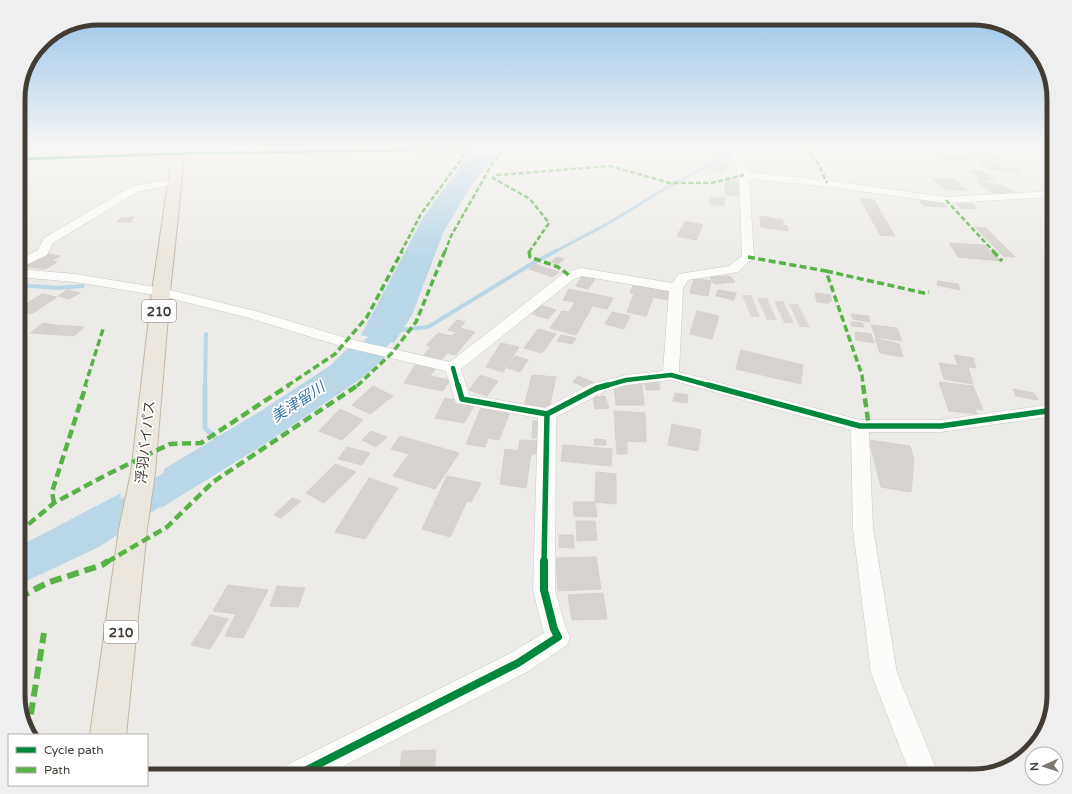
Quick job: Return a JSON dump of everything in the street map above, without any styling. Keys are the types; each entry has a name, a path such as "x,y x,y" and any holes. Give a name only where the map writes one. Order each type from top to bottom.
{"highway":[{"name":"浮羽バイパス","path":"108,734 133,529 143,473 161,292 174,186"}],"street":[{"path":"25,261 43,252 48,241 136,188 148,186"},
{"path":"671,375 676,288 684,277 733,269 748,257 745,186"},
{"path":"847,186 946,200 1047,194"},
{"path":"452,368 569,276 581,272 676,288"},
{"path":"25,274 75,278 161,292 254,315 349,344 452,368"},
{"path":"452,368 462,399 547,414 597,388 626,380 671,375 860,426 941,426 1047,411"},
{"path":"309,769 518,663 558,637 554,629 544,590 547,414"},
{"path":"860,426 863,529 884,673 922,769"}],"shaded area":[{"path":"742,295 751,295 760,317 751,317"},
{"path":"757,298 767,298 777,320 767,320"},
{"path":"774,301 783,301 794,323 784,323"},
{"path":"789,304 798,304 810,327 800,327"}],"water":[{"path":"446,186 471,186 443,233 412,315 394,343 361,335 424,216"},
{"path":"350,346 388,354 365,376 265,444 161,508 164,469 264,409 331,365"},
{"path":"121,493 117,532 25,581 25,543"}],"building":[{"path":"725,186 739,186 739,196 725,195"},
{"path":"942,186 962,186 967,190 947,190"},
{"path":"983,186 1005,186 1015,193 993,194"},
{"path":"710,197 725,198 724,206 709,204"},
{"path":"860,198 874,200 895,236 880,235"},
{"path":"919,201 942,201 947,207 924,206"},
{"path":"955,203 973,204 977,209 960,208"},
{"path":"760,216 783,220 783,225 788,227 788,231 761,227"},
{"path":"134,217 130,222 117,222 121,218"},
{"path":"685,221 703,225 696,240 677,236"},
{"path":"975,227 986,228 1015,257 1003,256"},
{"path":"949,243 984,245 991,252 954,250"},
{"path":"954,250 991,252 1002,261 958,257"},
{"path":"43,253 60,256 51,261 57,262 45,269 25,266 25,264"},
{"path":"557,257 564,259 558,264 551,262"},
{"path":"534,264 559,272 553,277 529,269"},
{"path":"584,273 597,276 588,289 576,286"},
{"path":"730,276 735,282 714,284 710,277"},
{"path":"694,278 711,281 708,296 690,293"},
{"path":"635,281 671,288 669,300 630,293"},
{"path":"938,281 958,284 960,290 937,285"},
{"path":"569,289 613,298 607,309 563,300"},
{"path":"67,290 80,293 69,299 58,296"},
{"path":"718,290 736,293 734,300 716,296"},
{"path":"815,293 830,295 832,301 829,301 829,303 817,302"},
{"path":"42,294 57,297 31,314 25,313 25,305"},
{"path":"634,294 653,298 646,316 627,312"},
{"path":"575,303 592,307 576,335 550,328 562,311 569,312"},
{"path":"540,305 556,310 548,319 532,314"},
{"path":"697,311 719,316 712,339 690,334"},
{"path":"612,312 630,316 624,329 605,324"},
{"path":"851,314 868,316 870,322 853,319"},
{"path":"457,320 465,322 460,328 475,332 455,355 447,353 439,363 421,358 431,347 426,345 438,333 452,336 456,332 448,330"},
{"path":"851,322 862,323 864,327 852,326"},
{"path":"43,323 55,325 45,334 30,333"},
{"path":"55,325 84,327 74,336 45,334"},
{"path":"871,325 897,328 902,341 876,337"},
{"path":"538,329 556,334 542,353 524,348"},
{"path":"855,332 871,334 874,343 856,340"},
{"path":"561,335 576,338 572,344 557,341"},
{"path":"875,338 899,344 903,357 880,353"},
{"path":"501,343 519,347 503,372 486,367"},
{"path":"741,350 803,365 801,384 736,369"},
{"path":"954,355 973,358 976,368 958,365"},
{"path":"515,356 528,360 520,372 507,368"},
{"path":"939,363 968,367 973,384 944,379"},
{"path":"415,365 435,369 430,376 450,380 443,391 404,383"},
{"path":"480,375 498,381 487,396 469,390"},
{"path":"532,375 556,377 549,409 524,407"},
{"path":"578,376 595,383 589,389 573,382"},
{"path":"658,379 660,390 646,390 645,384 639,384"},
{"path":"939,382 973,386 983,410 975,409 977,414 949,411"},
{"path":"614,385 642,385 644,405 616,405"},
{"path":"373,386 393,396 370,414 352,405"},
{"path":"1013,389 1034,393 1038,400 1016,396"},
{"path":"675,393 688,395 687,403 673,401"},
{"path":"605,396 609,408 595,409 593,397"},
{"path":"445,398 475,404 464,423 435,418"},
{"path":"481,408 510,412 499,440 488,438 485,447 466,444"},
{"path":"340,409 363,420 342,440 319,431"},
{"path":"614,411 645,413 646,442 627,441 627,454 617,454"},
{"path":"533,421 547,421 545,439 532,438"},
{"path":"672,424 701,430 698,451 668,445"},
{"path":"371,431 387,437 376,447 362,440"},
{"path":"400,436 459,453 435,489 393,476 409,454 391,449"},
{"path":"594,439 606,440 606,445 594,445"},
{"path":"520,440 543,441 543,454 531,454 526,488 500,484 505,449 518,451"},
{"path":"869,440 910,446 914,460 911,492 881,487"},
{"path":"563,445 612,449 611,466 561,461"},
{"path":"347,447 370,453 362,465 338,459"},
{"path":"335,464 356,472 324,503 306,493"},
{"path":"596,472 616,474 616,504 595,502"},
{"path":"447,476 481,483 471,502 467,501 450,537 422,529"},
{"path":"369,478 398,488 365,539 335,532"},
{"path":"292,498 301,501 281,518 274,515"},
{"path":"573,502 595,502 597,517 574,516"},
{"path":"576,521 595,521 597,540 577,541"},
{"path":"559,535 573,535 574,548 559,547"},
{"path":"596,557 601,589 558,591 556,558"},
{"path":"228,585 268,590 243,638 225,636 236,614 213,611"},
{"path":"277,586 305,588 298,607 270,606"},
{"path":"603,593 607,619 572,620 568,595"},
{"path":"210,615 228,619 210,649 191,645"},
{"path":"436,750 435,769 400,769 402,751"}],"waterway":[{"path":"554,252 609,223 669,186"},
{"path":"398,330 428,327 533,263 556,251"},
{"path":"25,286 58,288 83,286"},
{"name":"美津留川","path":"347,370 355,365 389,330 399,306"},
{"path":"205,386 206,334"},
{"path":"205,386 205,428 220,442"},
{"name":"美津留川","path":"25,566 87,537 194,469"}],"marked path":[{"path":"25,527 54,503 106,475 170,444 201,443 335,354 367,317 421,214 442,186"},
{"path":"25,594 47,583 102,565 167,527 213,482 361,383 392,353 416,322 451,236 480,186"},
{"path":"507,186 530,199 549,223 529,251 530,257 558,267 570,276"},
{"path":"946,200 1002,261"},
{"path":"748,257 826,271 862,375 869,427"},
{"path":"826,271 924,293 929,292"},
{"path":"54,503 52,492 104,326"},
{"path":"30,721 44,633"}],"cycle path":[{"path":"453,368 462,399 547,414 597,388 626,380 671,375 860,426 941,426 1047,411"},
{"path":"309,769 518,663 558,637 554,629 544,590 547,414"}]}
